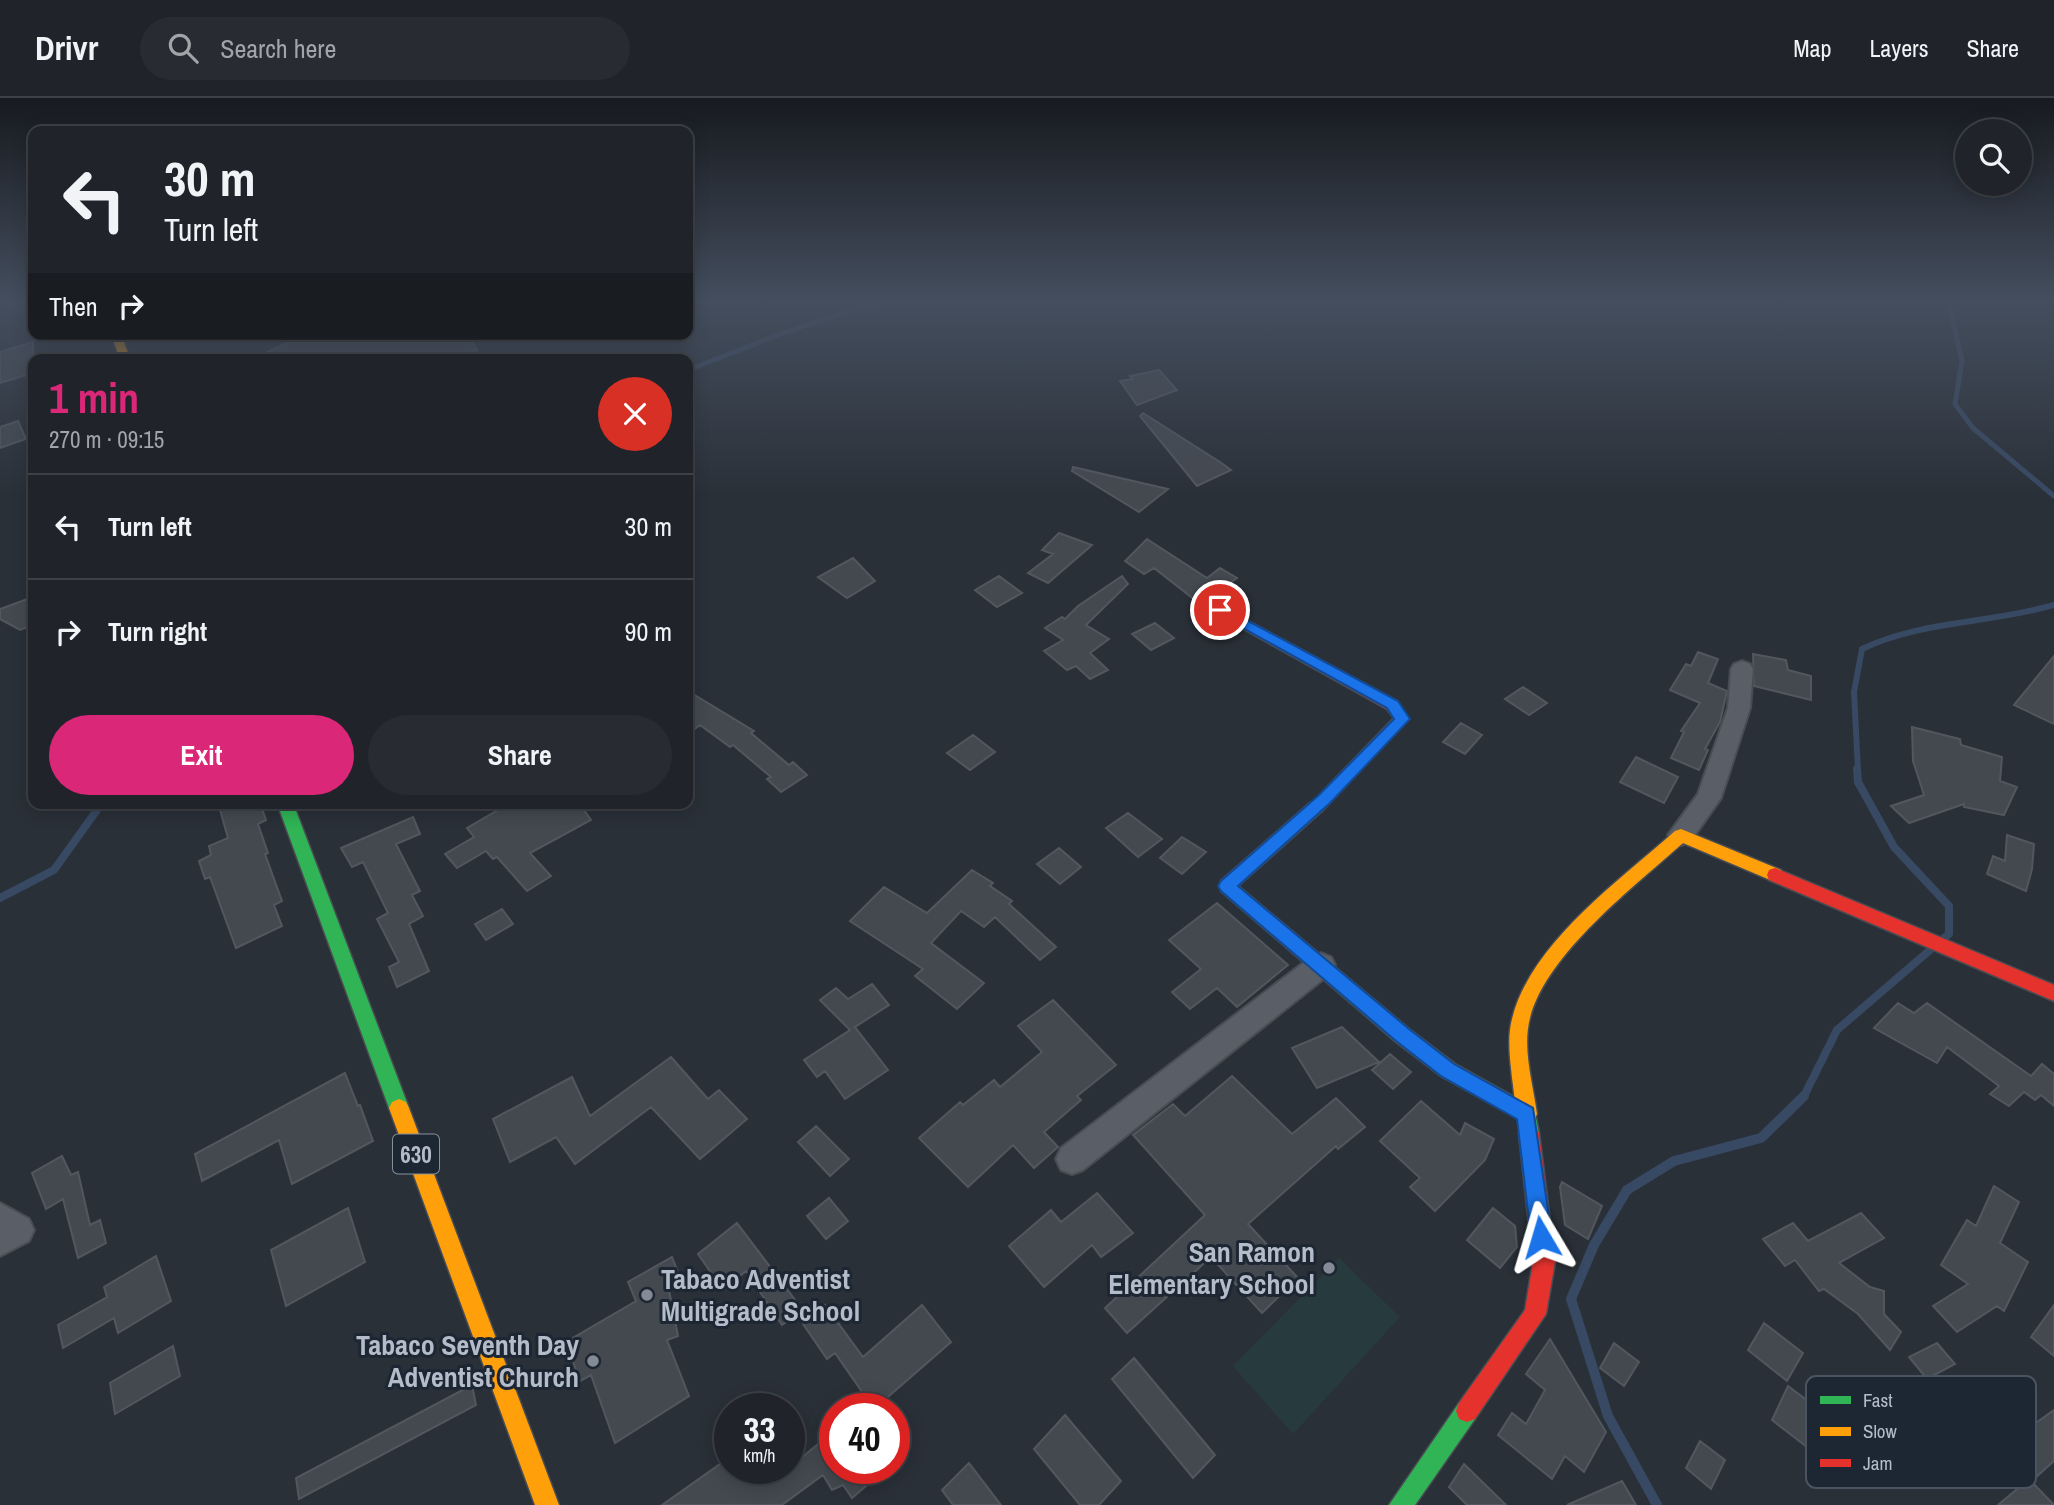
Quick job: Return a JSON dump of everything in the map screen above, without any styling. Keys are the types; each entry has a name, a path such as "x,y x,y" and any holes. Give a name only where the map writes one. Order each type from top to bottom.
{"street":[{"path":"1220,610 1392,705 1402,719 1324,799 1227,886 1402,1035 1448,1070 1527,1114"},
{"path":"1401,1505 1535,1314 1544,1262 1527,1114 1521,1018 1533,990 1562,951 1681,835 1709,798 1739,708 1742,669"},
{"name":"630","path":"287,809 547,1505"},
{"path":"1681,835 2054,993"},
{"path":"1072,1159 1321,965"},
{"path":"0,1219 18,1230 0,1240"}],"green space":[{"path":"1339,1258 1400,1317 1293,1434 1233,1366"}],"building":[{"path":"0,365 28,365 28,375 0,383"},
{"path":"1159,370 1177,390 1137,405 1120,381"},
{"path":"1143,413 1231,470 1197,486 1140,416"},
{"path":"18,421 26,439 0,448 0,427"},
{"path":"1073,467 1168,489 1139,512 1072,471"},
{"path":"1059,533 1092,545 1048,583 1028,573 1053,554 1042,550"},
{"path":"1147,539 1207,578 1220,568 1237,578 1200,604 1154,568 1144,574 1125,561"},
{"path":"853,558 875,581 847,598 818,577"},
{"path":"999,576 1022,593 997,607 975,590"},
{"path":"1122,576 1128,584 1086,625 1109,639 1090,653 1108,670 1090,679 1076,666 1067,670 1044,651 1063,640 1045,628 1062,617 1065,619 1078,606"},
{"path":"28,599 28,627 20,630 0,619 0,609"},
{"path":"1155,623 1174,638 1151,650 1132,634"},
{"path":"1698,652 1718,659 1708,683 1727,691 1720,722 1705,749 1708,750 1699,770 1671,758 1684,732 1681,731 1700,703 1670,690 1686,664 1691,666"},
{"path":"1753,654 1786,660 1788,670 1811,676 1811,700 1754,686"},
{"path":"2054,656 2054,724 2014,705"},
{"path":"1523,687 1547,703 1529,715 1505,699"},
{"path":"693,694 754,731 751,733 789,765 793,762 807,775 781,792 767,779 771,777 733,745 730,747 700,725 693,730"},
{"path":"1461,723 1482,735 1465,754 1443,742"},
{"path":"1912,727 1960,739 1961,745 2002,757 2000,781 2017,787 2004,815 1964,807 1964,804 1909,823 1891,806 1924,795 1913,761"},
{"path":"973,735 995,752 970,770 947,753"},
{"path":"1636,757 1678,777 1664,803 1620,782"},
{"path":"220,809 262,809 266,820 258,824 268,853 265,854 282,901 274,905 282,926 236,948 210,877 205,879 199,861 211,855 209,846 228,838"},
{"path":"500,809 583,809 591,820 530,853 551,876 527,891 497,857 493,859 486,851 457,868 445,854 474,837 467,828"},
{"path":"1128,813 1162,839 1138,857 1106,828"},
{"path":"413,817 420,834 396,844 420,891 412,895 423,916 409,924 429,971 397,987 389,967 399,962 377,919 388,913 363,862 352,867 341,848"},
{"path":"2007,835 2034,844 2032,869 2026,891 1987,874 1993,856 2005,861"},
{"path":"1182,837 1206,852 1182,874 1160,858"},
{"path":"1059,848 1081,867 1060,884 1037,864"},
{"path":"972,870 993,883 990,886 1012,901 1009,904 1056,947 1040,960 995,917 984,927 961,911 931,943 984,983 957,1009 915,976 923,969 850,921 884,887 927,913"},
{"path":"1217,903 1288,965 1237,1007 1217,988 1190,1009 1172,992 1201,969 1169,940"},
{"path":"502,909 513,924 486,940 475,924"},
{"path":"872,984 889,1005 855,1027 888,1070 845,1099 825,1071 817,1077 804,1060 850,1030 820,1000 836,988 848,999"},
{"path":"1053,1000 1116,1065 1077,1096 1081,1100 1044,1132 1058,1147 1034,1168 1013,1145 968,1187 919,1138 960,1102 963,1105 994,1080 1000,1087 1042,1052 1018,1026"},
{"path":"1898,1003 1914,1013 1927,1003 2031,1076 2042,1064 2054,1074 2054,1106 2041,1095 2035,1100 2024,1092 2009,1106 1990,1094 1999,1086 1947,1047 1937,1063 1874,1028"},
{"path":"1342,1027 1379,1062 1317,1088 1292,1048"},
{"path":"1390,1054 1411,1072 1393,1089 1372,1070"},
{"path":"671,1057 708,1099 719,1090 747,1119 700,1159 651,1107 575,1164 556,1137 510,1162 493,1119 572,1077 590,1116"},
{"path":"345,1073 373,1141 292,1184 279,1140 202,1181 195,1154"},
{"path":"1232,1076 1292,1134 1336,1098 1365,1127 1338,1149 1336,1146 1248,1224 1298,1278 1262,1313 1211,1257 1127,1333 1105,1308 1205,1215 1133,1135 1173,1104 1185,1116"},
{"path":"1421,1101 1460,1135 1465,1123 1494,1139 1485,1160 1435,1211 1410,1187 1420,1178 1380,1141"},
{"path":"816,1126 849,1159 830,1176 798,1142"},
{"path":"62,1156 71,1175 78,1172 90,1225 100,1220 106,1243 78,1258 63,1199 46,1209 32,1173"},
{"path":"1562,1182 1602,1206 1588,1239 1565,1225 1560,1187"},
{"path":"1994,1186 2019,1202 2000,1243 2028,1262 2004,1311 1997,1306 1957,1332 1933,1306 1968,1284 1941,1265 1967,1220 1976,1226"},
{"path":"1097,1193 1133,1233 1101,1257 1092,1245 1044,1287 1009,1246 1051,1210 1061,1222"},
{"path":"829,1198 848,1221 826,1239 807,1216"},
{"path":"348,1208 365,1262 286,1306 271,1250"},
{"path":"1493,1208 1515,1226 1517,1247 1500,1268 1467,1240"},
{"path":"1861,1213 1884,1238 1839,1263 1870,1287 1884,1291 1884,1314 1901,1332 1890,1350 1858,1314 1824,1289 1819,1291 1795,1260 1785,1266 1763,1239 1793,1223 1808,1241"},
{"path":"737,1223 802,1309 782,1325 746,1271 723,1290 698,1254"},
{"path":"156,1256 171,1301 118,1333 114,1318 63,1348 58,1325 107,1297 104,1287"},
{"path":"672,1257 682,1282 669,1290 678,1336 667,1340 689,1396 615,1443 591,1375 580,1381 566,1342 636,1301 628,1282"},
{"path":"825,1305 863,1357 922,1305 951,1342 892,1393 863,1393 835,1353 827,1359 803,1324"},
{"path":"2054,1305 2054,1356 2031,1337"},
{"path":"1764,1323 1803,1353 1787,1381 1748,1350"},
{"path":"1550,1339 1606,1432 1584,1472 1565,1456 1552,1479 1498,1435 1512,1413 1526,1424 1545,1390 1526,1374"},
{"path":"1614,1343 1639,1362 1624,1386 1600,1368"},
{"path":"1937,1343 1955,1364 1933,1376 1925,1376 1909,1357"},
{"path":"173,1346 180,1376 115,1414 110,1383"},
{"path":"1134,1358 1215,1455 1193,1478 1112,1379"},
{"path":"472,1385 476,1405 299,1499 296,1478"},
{"path":"1788,1386 1806,1399 1806,1446 1772,1420"},
{"path":"2054,1410 2054,1461 2036,1477 2036,1423"},
{"path":"1065,1415 1121,1481 1099,1505 1080,1505 1034,1449"},
{"path":"1700,1441 1725,1460 1711,1489 1686,1468"},
{"path":"819,1443 819,1478 782,1505 662,1505 714,1468 714,1484 805,1484 805,1455"},
{"path":"969,1463 1001,1505 953,1505 942,1490"},
{"path":"1464,1464 1506,1505 1467,1505 1449,1487"},
{"path":"1622,1481 1636,1505 1567,1505"},
{"path":"828,1484 868,1484 852,1498 843,1485 832,1490"},
{"path":"2036,1486 2054,1505 1998,1505 2018,1488"}],"waterway":[{"path":"693,368 702,365"},
{"path":"1961,365 1955,404 1973,428 2054,496"},
{"path":"1858,771 1854,692 1862,649 1907,633 2054,605"},
{"path":"1857,769 1858,782 1894,847 1949,906 1949,934 1944,938"},
{"path":"0,898 54,870 98,809"},
{"path":"1804,1096 1837,1030 1930,950"},
{"path":"1657,1505 1608,1416 1571,1299 1594,1245 1627,1190 1674,1161 1761,1138 1804,1096"}],"traffic: fast":[{"path":"1316,807 1227,886 1402,1035 1448,1070 1527,1114 1529,1133"},
{"path":"287,809 399,1108"},
{"path":"1401,1505 1467,1411"}],"traffic: slow":[{"path":"1527,1114 1519,1054 1519,1030 1530,994 1565,944 1613,895 1681,835 1775,875"},
{"path":"399,1108 547,1505"}],"traffic: jam":[{"path":"1220,610 1392,705 1402,719 1316,807"},
{"path":"1775,875 2054,993"},
{"path":"1467,1411 1535,1314 1544,1262 1529,1133"}],"place":[{"name":"San Ramon Elementary School","path":"1329,1268"},
{"name":"Tabaco Adventist Multigrade School","path":"647,1295"},
{"name":"Tabaco Seventh Day Adventist Church","path":"593,1361"}],"route":[{"path":"1220,610 1392,705 1402,719 1324,799 1227,886 1402,1035 1448,1070 1527,1114 1541,1237"}]}
